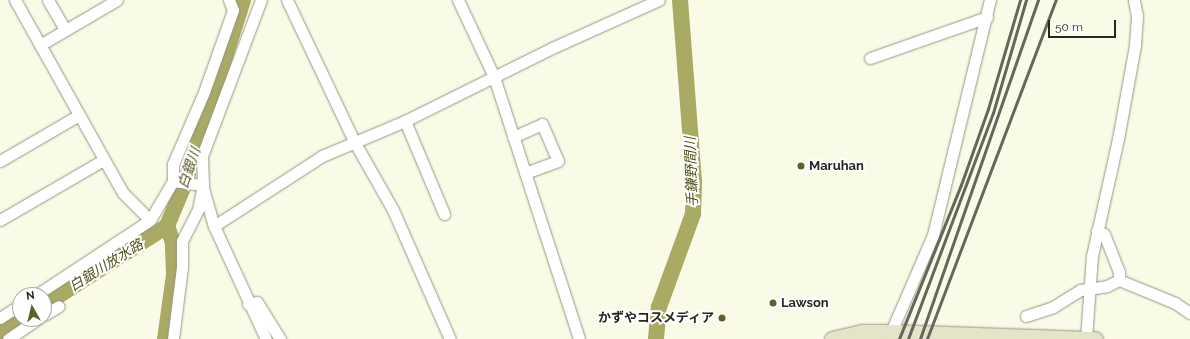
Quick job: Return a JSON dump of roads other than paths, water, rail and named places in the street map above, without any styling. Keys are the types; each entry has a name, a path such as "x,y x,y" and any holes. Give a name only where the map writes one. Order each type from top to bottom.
{"main road":[{"path":"832,339 862,332 979,337 1095,339"}],"street":[{"path":"15,0 103,160 123,193 150,220"},
{"path":"48,0 65,29"},
{"path":"40,45 117,0"},
{"path":"48,287 150,220 174,180 173,164 204,92 233,10 229,0"},
{"path":"261,0 202,156 203,185 214,226 248,304 266,339"},
{"path":"287,0 354,143 393,210 450,339"},
{"path":"458,0 494,77 579,339"},
{"path":"214,226 316,160 405,121 494,77 659,0"},
{"path":"890,332 933,235 990,0"},
{"path":"1086,339 1092,256 1135,45 1137,16 1134,0"},
{"path":"870,58 987,17"},
{"path":"0,161 79,115"},
{"path":"405,121 444,214"},
{"path":"513,138 542,124 558,161 525,173"},
{"path":"0,220 103,160"},
{"path":"174,180 203,185"},
{"path":"172,339 182,267 182,241 198,210 203,185"},
{"path":"1097,231 1104,234 1120,272 1119,280"},
{"path":"1026,316 1053,307 1080,290 1107,286 1119,280 1175,303 1190,313"},
{"path":"248,304 257,302 280,339"},
{"path":"52,311 59,306"},
{"path":"0,318 12,310"},
{"path":"8,339 26,327"}],"waterway":[{"name":"白銀川","path":"165,339 174,275 173,243 167,226 185,183 243,0"},
{"name":"手鎌野間川","path":"656,339 659,307 693,214 694,182 680,0"},
{"name":"白銀川放水路","path":"52,300 167,226"},
{"name":"白銀川放水路","path":"0,332 12,324"}],"railway":[{"path":"899,339 961,185 988,109 1020,0"},
{"path":"908,339 993,113 1026,0"},
{"path":"920,339 1038,0"},
{"path":"927,339 1056,0"}],"place":[{"name":"Maruhan","path":"801,166"},
{"name":"Lawson","path":"773,303"},
{"name":"かずやコスメディア","path":"722,318"}]}
